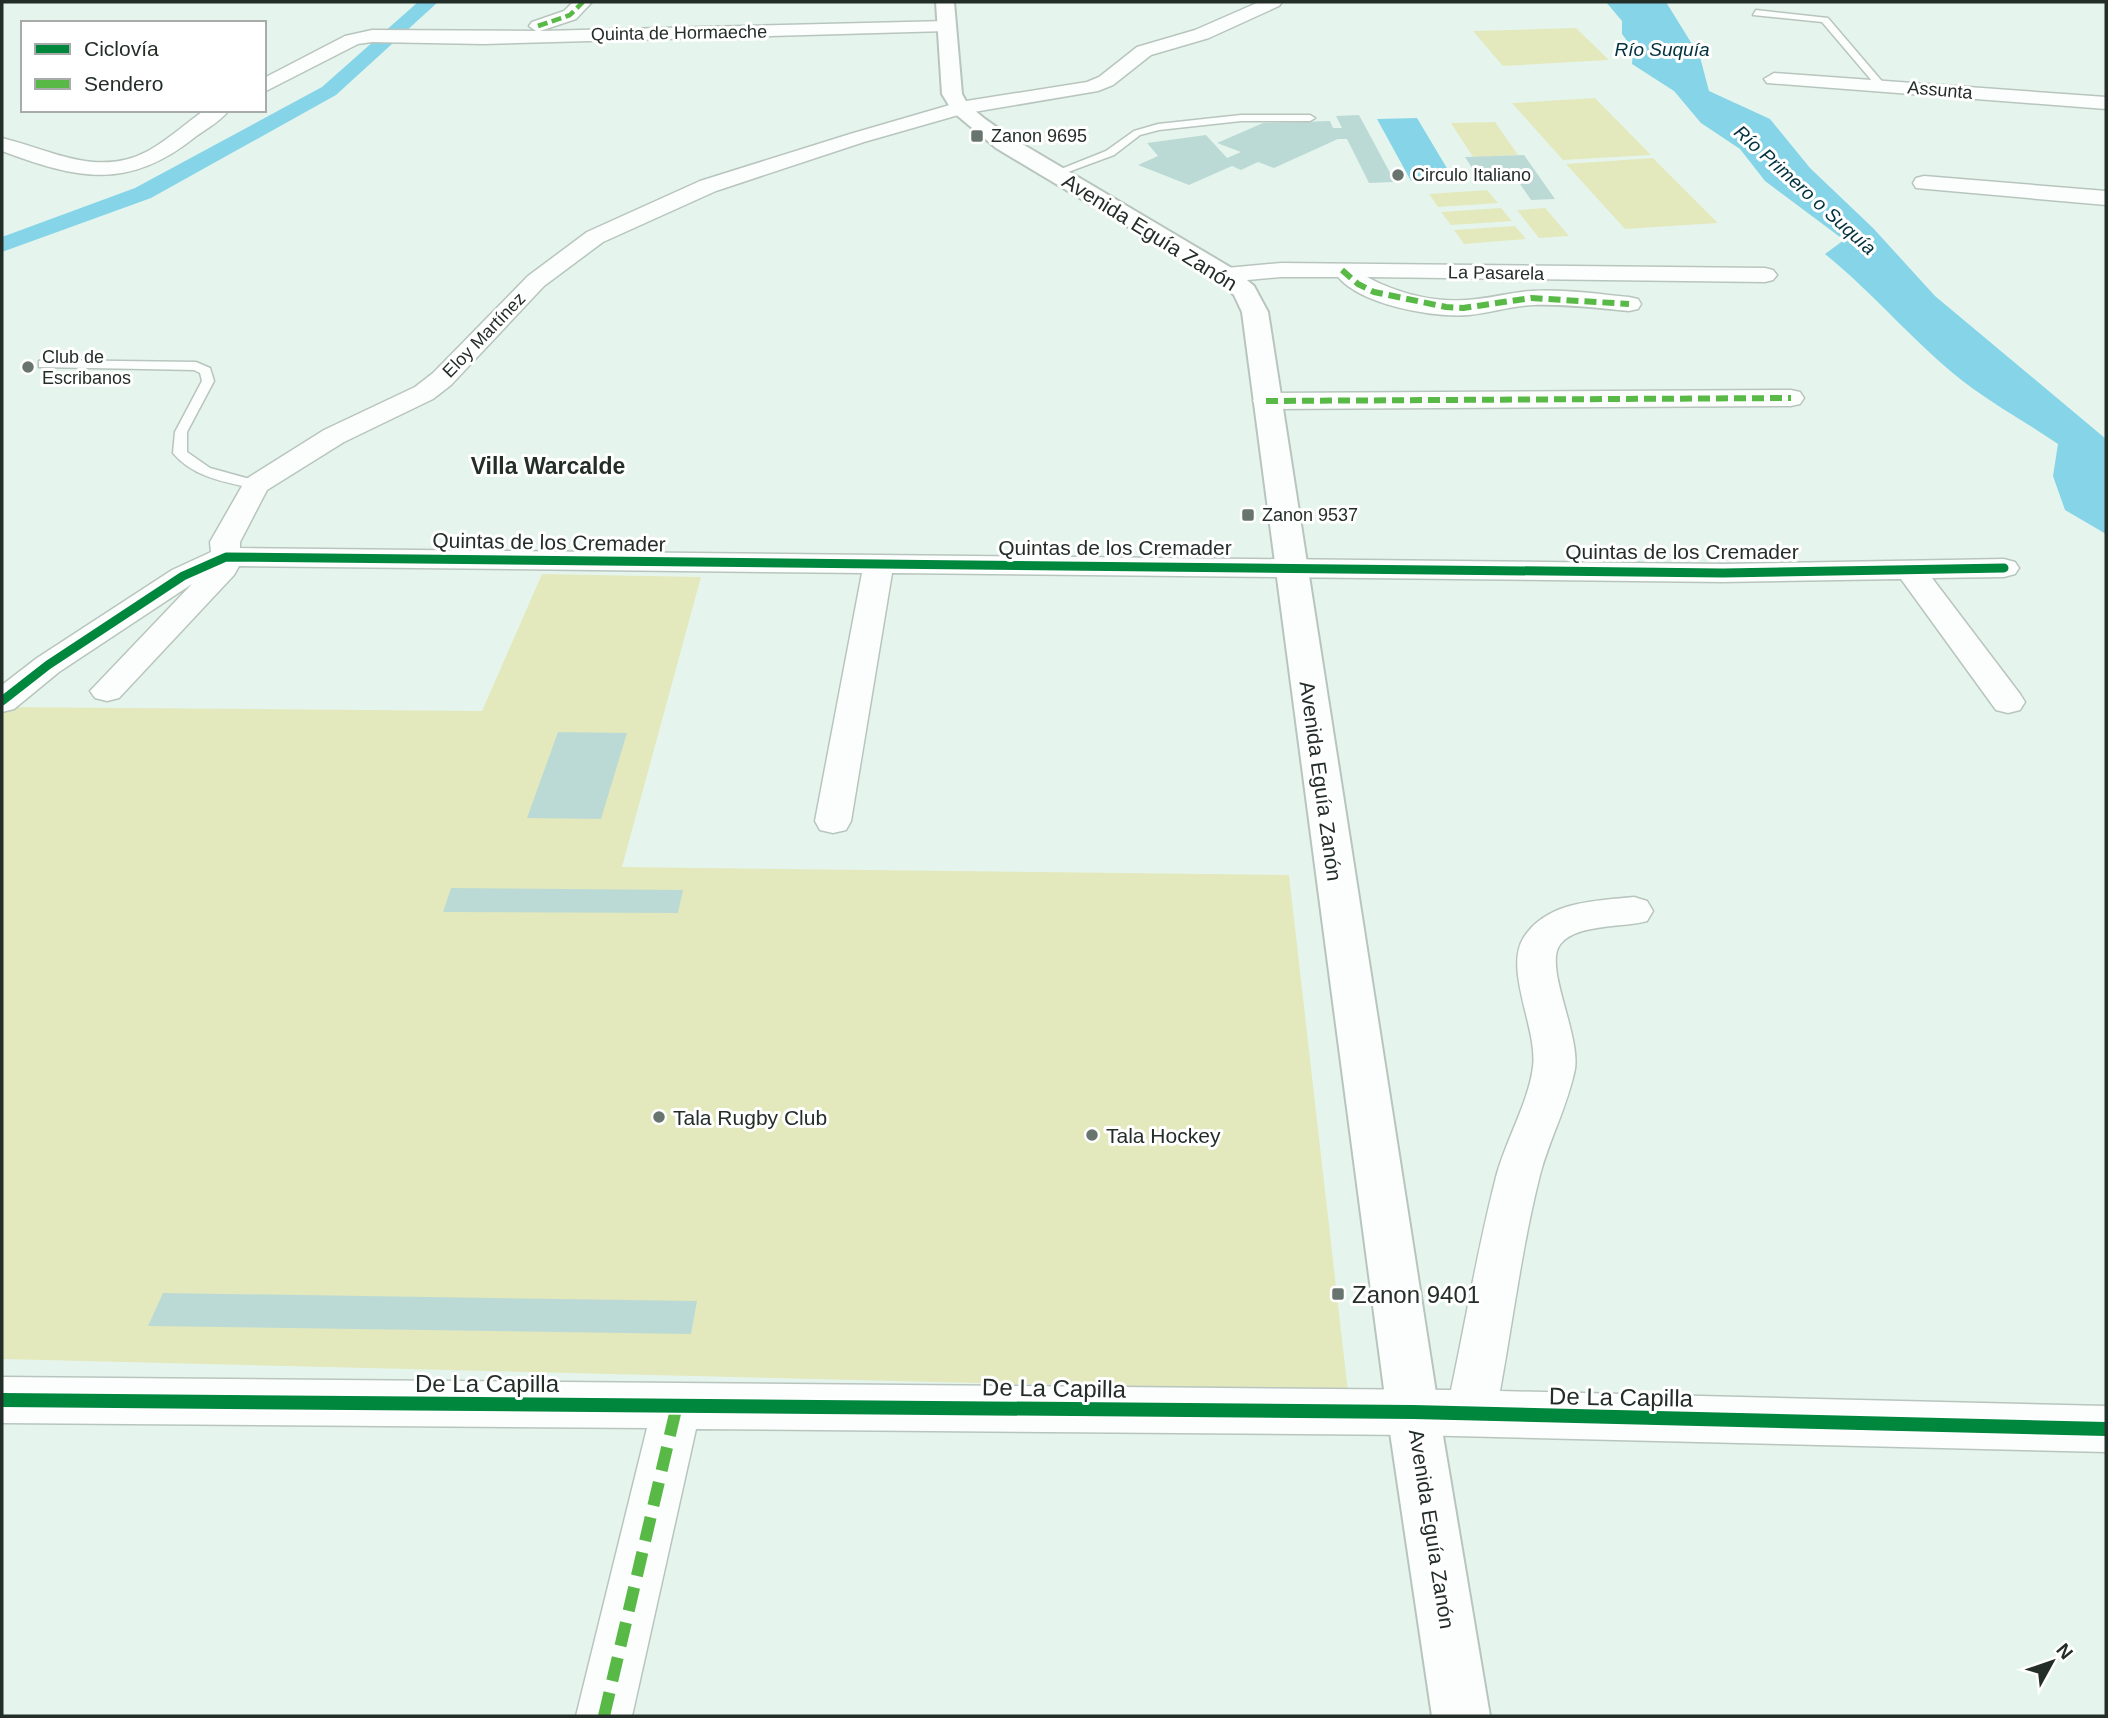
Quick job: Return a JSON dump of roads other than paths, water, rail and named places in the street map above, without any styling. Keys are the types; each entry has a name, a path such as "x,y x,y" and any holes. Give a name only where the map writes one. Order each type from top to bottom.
{"main road":[{"path":"946,14 952,94 960,108"},
{"name":"Avenida Eguía Zanón","path":"960,108 1004,143 1226,275 1245,291 1255,312 1289,567 1413,1412 1461,1716"}],"street":[{"path":"541,24 570,15 583,2"},
{"name":"Eloy Martínez","path":"107,691 223,569 226,557 225,542 256,485 334,436 424,393 442,379 536,281 595,237 708,186 960,108 1091,88 1106,81 1144,51 1202,34 1273,2"},
{"name":"Quinta de Hormaeche","path":"266,85 352,40 368,37 410,37 541,24 946,14"},
{"name":"Assunta","path":"1774,79 2106,103"},
{"path":"2,144 75,168 121,166 151,158 216,112"},
{"path":"1924,183 2106,198"},
{"name":"La Pasarela","path":"1226,275 1281,270 1765,275"},
{"path":"1342,270 1358,284 1374,292 1446,307 1463,308 1531,299 1629,304"},
{"path":"1266,401 1791,398"},
{"path":"2,701 48,665 164,588 203,565 226,557"},
{"name":"Quintas de los Cremader","path":"226,557 1723,573 2004,568"},
{"path":"833,821 878,566"},
{"path":"1909,569 2008,702"},
{"path":"1471,1414 1518,1175 1554,1069 1555,1046 1538,973 1538,947 1549,933 1570,920 1588,915 1634,911"},
{"name":"De La Capilla","path":"2,1400 1413,1412 2106,1429"},
{"path":"604,1716 677,1405"}],"lane":[{"path":"1756,13 1825,20 1881,86"},
{"path":"1056,173 1110,153 1137,133 1158,127 1241,118 1310,118"},
{"path":"43,364 196,366 206,371 208,381 181,432 180,453 188,463 211,474 256,485"}],"water":[{"name":"Río Suquía","path":"1606,2 1666,2 1700,57 1709,91 1770,119 1810,168 1873,228 1935,296 2106,439 2106,534 2065,510 2053,476 2058,444 1953,373 1825,254 1844,240 1765,181 1740,149 1701,123 1674,91 1632,64 1633,49 1622,34 1622,21"},
{"path":"1417,118 1454,180 1411,181 1377,119"}],"waterway":[{"path":"2,245 143,193 329,91 429,2"}],"place":[{"name":"Zanon 9695","path":"977,136"},
{"name":"Circulo Italiano","path":"1398,175"},
{"name":"Club de Escribanos","path":"28,367"},
{"name":"Zanon 9537","path":"1248,515"},
{"name":"Tala Rugby Club","path":"659,1117"},
{"name":"Tala Hockey","path":"1092,1135"},
{"name":"Zanon 9401","path":"1338,1294"}],"district":[{"name":"Villa Warcalde","path":"548,466"}],"water label":[{"name":"Río Primero o Suquía","path":"1805,190"}]}
